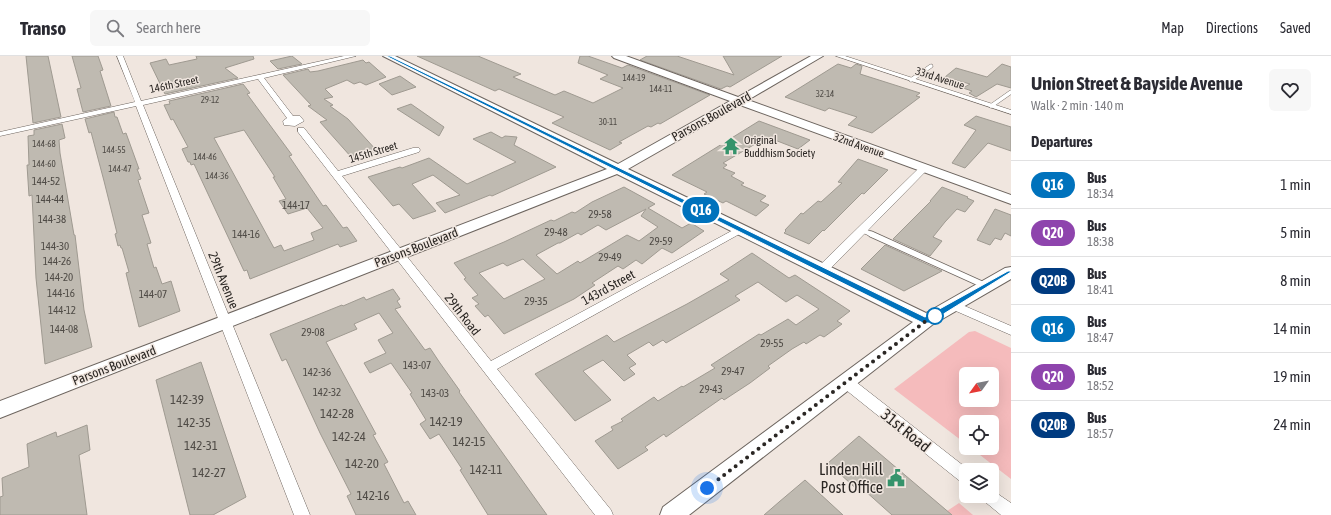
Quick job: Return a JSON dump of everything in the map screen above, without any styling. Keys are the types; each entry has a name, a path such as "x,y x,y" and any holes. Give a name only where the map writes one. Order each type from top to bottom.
{"street":[{"name":"29th Avenue","path":"120,56 302,515"},
{"name":"146th Street","path":"0,134 353,56"},
{"path":"388,56 926,321"},
{"name":"32nd Avenue","path":"617,56 1011,200"},
{"name":"Parsons Boulevard","path":"0,410 618,169 818,56"},
{"name":"33rd Avenue","path":"839,56 1011,112"},
{"path":"260,77 291,118"},
{"name":"29th Road","path":"301,130 605,515"},
{"name":"145th Street","path":"336,175 416,150"},
{"path":"822,270 924,168"},
{"name":"143rd Street","path":"488,368 740,230"},
{"path":"671,515 926,321 1011,272"},
{"path":"953,305 1011,331"},
{"name":"31st Road","path":"846,382 959,471"},
{"path":"999,503 1011,513"}],"lane":[{"path":"911,80 931,66"},
{"path":"991,106 1011,92"},
{"path":"862,230 986,286"}],"shaded area":[{"path":"975,331 1011,348 1011,479 999,470 999,463 990,463 980,455 999,455 999,415 959,415 959,439 894,389 969,332"},
{"path":"959,503 973,515 952,515 947,511"}],"building":[{"path":"26,56 48,56 61,117 33,123"},
{"path":"72,56 98,56 103,70 100,71 111,106 83,112 77,89 81,88"},
{"path":"196,56 253,56 254,59 225,68 238,78 165,94 150,63 166,59 169,65 197,59"},
{"path":"292,56 302,64 278,69 270,61"},
{"path":"417,56 478,56 521,74 513,77 555,95 564,91 593,103 623,88 600,79 608,75 578,63 580,56 588,56 622,68 628,65 710,95 660,124 658,123 651,127 648,126 619,142 622,143 610,150 552,123 564,117 499,89 495,91"},
{"path":"647,56 677,56 734,75 723,56 782,56 730,87 727,86 721,89 640,60"},
{"path":"363,60 366,63 369,62 386,77 366,85 360,82 354,84 347,80 325,89 333,97 324,99 333,105 330,106 348,119 377,151 352,158 320,122 327,120 308,106 311,105 283,75 308,69 310,72 318,71"},
{"path":"838,64 851,68 856,64 862,66 860,74 920,93 916,96 920,97 872,133 848,125 857,117 829,108 825,111 785,97"},
{"path":"1002,64 1011,67 1011,88 997,84 976,97 969,93 972,91 963,88 970,84 945,77 956,68 987,77"},
{"path":"400,76 416,87 392,95 379,84"},
{"path":"243,84 250,93 247,94 292,155 289,156 323,206 326,205 343,228 347,227 357,241 340,247 338,244 250,279 247,270 244,271 194,164 191,165 190,162 188,162 182,149 188,147 173,119 171,120 164,105 170,104 169,101","holes":["244,130 275,177 273,177 286,199 279,201 288,214 307,208 323,228 311,233 314,240 284,251 281,245 274,248 214,138"]},
{"path":"411,104 444,127 439,136 397,109"},
{"path":"114,112 123,134 126,133 139,169 137,169 141,179 138,180 149,213 142,215 151,243 147,244 154,268 156,267 162,284 171,281 180,311 139,327 126,273 129,272 122,248 120,245 118,246 115,234 117,233 104,181 91,132 89,133 85,119"},
{"path":"976,116 1011,127 1011,151 988,143 965,168 952,163 976,130 964,125"},
{"path":"759,121 810,140 798,149 767,137 723,163 727,165 723,168 735,173 731,176 744,183 741,185 766,196 760,201 769,205 756,216 726,201 723,203 704,194 707,192 672,175"},
{"path":"62,124 65,138 59,140 60,153 75,235 84,310 92,347 45,364 36,278 32,195 29,196 27,165 29,165 28,136 34,135 34,130"},
{"path":"491,132 502,138 505,136 517,137 514,145 556,167 492,196 490,195 445,213 436,203 460,195 433,175 412,184 436,211 413,219 399,204 393,206 368,177 400,167 402,168 429,158 467,184 516,162 473,139"},
{"path":"858,159 888,170 809,244 784,233 801,213 803,214 818,201 821,202 842,183 838,182"},
{"path":"624,187 655,204 648,208 682,228 691,223 704,231 672,253 662,248 642,264 636,260 623,269 618,266 592,283 595,285 574,299 504,334 488,315 485,317 475,306 479,304 472,298 478,295 464,279 466,278 454,263 551,220 554,221 572,212 575,213 592,202","holes":["646,209 641,216 658,227 639,241 627,235 580,263 578,261 557,274 536,255 578,233 581,235 598,225 606,230","523,259 545,279 504,299 479,273 503,263 507,266"]},
{"path":"942,187 968,197 967,198 974,201 965,212 957,209 933,237 942,241 930,256 893,239 931,201"},
{"path":"995,209 1011,215 1011,236 1005,233 1001,240 995,238 990,245 977,240"},
{"path":"885,245 942,271 904,291 861,269"},
{"path":"752,253 789,278 795,275 850,311 837,321 842,324 824,337 820,335 806,344 804,342 792,349 768,366 770,368 750,383 724,400 722,398 666,437 664,434 645,447 648,450 618,469 595,441 613,430 611,427 623,421 621,419 654,397 658,401 715,368 711,365 759,334 761,335 788,319 796,325 819,309 797,295 786,302 758,282 735,296 740,300 666,343 663,340 653,346 649,342 627,355 636,364 629,368 635,374 624,381 603,360 583,371 611,400 575,421 535,374 607,335 614,342 687,304 729,280 720,274"},
{"path":"393,289 400,299 397,301 401,307 395,309 425,350 430,348 460,391 459,392 547,515 488,515 460,470 462,469 439,434 430,439 420,424 426,420 410,394 412,393 391,363 370,373 364,363 386,353 378,340 393,333 379,313 354,324 357,329 326,342 376,434 373,435 388,462 384,464 404,503 408,501 416,515 356,515 347,496 351,494 320,433 286,359 282,361 270,334 342,305 343,306 364,297 366,300"},
{"path":"201,362 246,497 213,515 190,515 156,380"},
{"path":"87,425 90,450 79,455 87,515 0,515 0,497 3,496 2,478 29,467 27,444 56,432 57,437"},
{"path":"859,436 952,515 892,515 864,490 861,493 828,463"},
{"path":"805,480 843,515 764,515 779,502"}],"bus line":[{"name":"Q16","path":"388,56 926,321 1011,272"}],"place":[{"name":"Original Buddhism Society","path":"731,146"},
{"name":"Linden Hill Post Office","path":"896,478"}],"route":[{"path":"707,488 926,321 935,316"}]}
